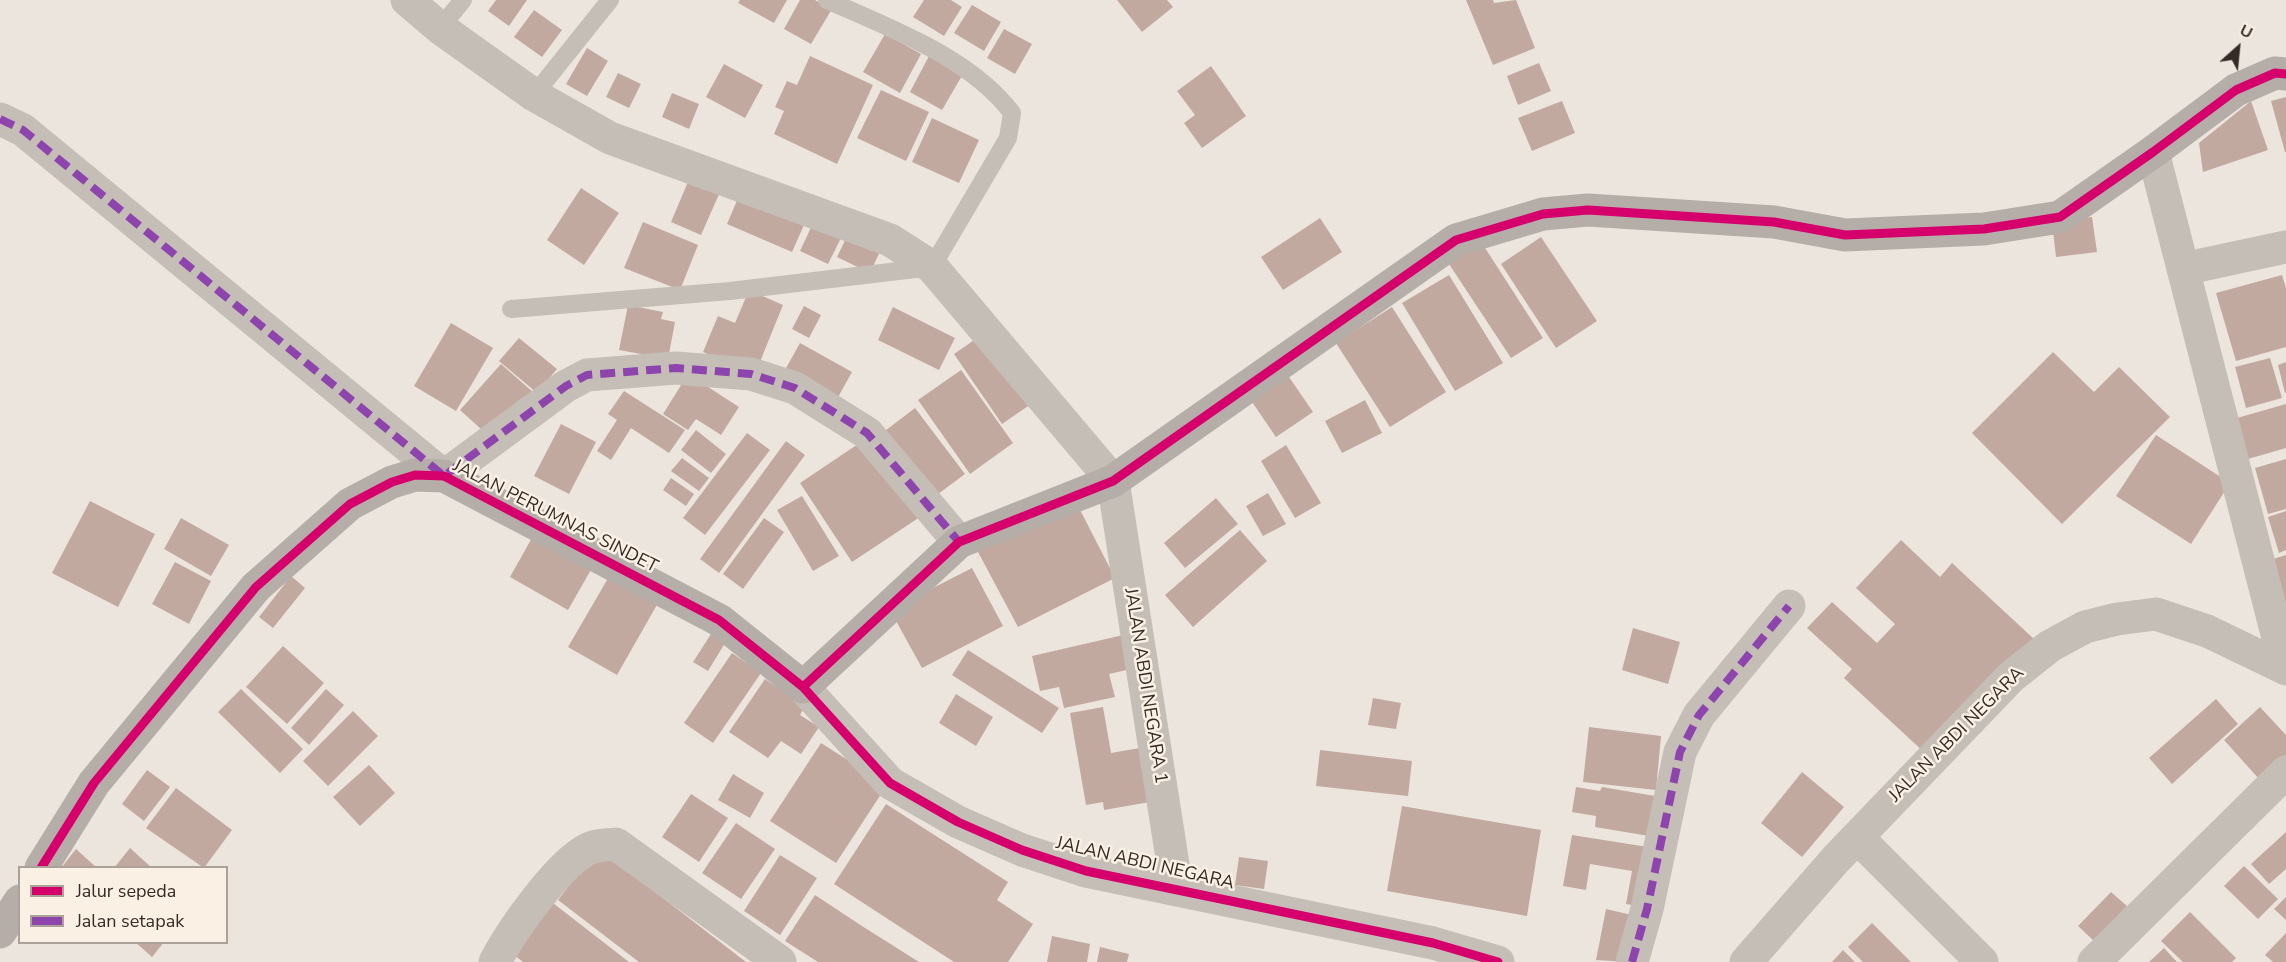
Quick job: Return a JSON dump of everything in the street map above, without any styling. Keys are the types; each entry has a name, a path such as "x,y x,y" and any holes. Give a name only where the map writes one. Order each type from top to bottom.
{"street":[{"path":"407,0 440,28 534,95 610,138 890,240 932,267 1113,481"},
{"path":"803,687 959,542 1113,481 1456,240 1543,214 1588,210 1774,222 1845,235 1984,229 2060,217 2236,90 2275,73 2286,74"},
{"path":"0,119 23,130 444,476 566,386 587,375 676,368 751,374 795,388 867,433 959,542"},
{"path":"2153,152 2286,669"},
{"path":"2183,269 2286,247"},
{"name":"JALAN PERUMNAS SINDET","path":"42,866 94,783 256,587 350,504 392,482 415,475 444,476 719,620 803,687"},
{"name":"JALAN ABDI NEGARA 1","path":"1113,481 1177,890"},
{"path":"1632,962 1647,909 1680,752 1699,715 1789,606"},
{"name":"JALAN ABDI NEGARA","path":"1746,962 1857,837 2011,677 2050,646 2085,627 2156,614 2207,631 2286,669"},
{"name":"JALAN ABDI NEGARA","path":"803,687 890,783 958,822 1022,850 1086,871 1177,890 1431,952 1498,962"},
{"path":"2094,962 2286,772"},
{"path":"1857,837 1982,962"},
{"path":"495,962 551,881 570,862 592,848 616,844 780,962"},
{"path":"0,932 18,904"}],"lane":[{"path":"440,28 463,0"},
{"path":"534,95 610,0"},
{"path":"511,309 730,291 932,267 1008,138 1012,113 988,87 947,57 831,1"}],"building":[{"path":"496,0 527,0 509,26 488,11"},
{"path":"740,0 787,0 774,23 738,3"},
{"path":"800,0 815,0 832,9 811,44 784,29"},
{"path":"924,0 951,0 962,7 944,36 913,17"},
{"path":"1117,0 1167,0 1173,7 1142,32"},
{"path":"1466,0 1493,0 1494,3 1516,0 1535,48 1493,65"},
{"path":"972,5 1001,22 984,51 954,33"},
{"path":"534,10 562,30 542,57 514,37"},
{"path":"1004,29 1032,44 1015,74 987,58"},
{"path":"885,34 921,54 900,93 863,72"},
{"path":"587,48 608,61 587,96 566,84"},
{"path":"810,56 873,85 837,164 774,134 784,111 775,107 787,81 797,85"},
{"path":"929,56 963,74 942,110 910,92"},
{"path":"1539,63 1551,91 1518,105 1507,76"},
{"path":"724,64 763,85 745,118 706,97"},
{"path":"1211,66 1246,116 1202,148 1184,123 1195,115 1177,91"},
{"path":"618,73 641,84 629,108 606,97"},
{"path":"881,90 929,112 906,161 857,138"},
{"path":"672,93 699,104 689,129 662,117"},
{"path":"2286,97 2286,152 2285,152 2271,101"},
{"path":"1562,101 1575,133 1532,151 1518,118"},
{"path":"2251,101 2268,150 2203,172 2199,143"},
{"path":"932,118 979,140 959,183 912,162"},
{"path":"693,170 724,183 701,235 671,222"},
{"path":"581,188 619,213 584,265 547,240"},
{"path":"739,196 804,225 792,252 727,224"},
{"path":"2092,217 2097,252 2056,257 2052,222"},
{"path":"1320,218 1342,252 1283,290 1261,257"},
{"path":"814,221 843,234 828,264 800,251"},
{"path":"643,222 698,245 680,290 624,268"},
{"path":"849,232 882,247 870,273 837,257"},
{"path":"1541,237 1597,321 1556,348 1501,264"},
{"path":"1480,240 1543,338 1511,358 1447,261"},
{"path":"1449,275 1503,363 1455,391 1402,303"},
{"path":"2282,275 2286,288 2286,347 2236,361 2216,293"},
{"path":"749,290 783,305 755,374 703,352 718,316 735,323"},
{"path":"628,305 663,312 661,319 675,322 668,359 619,350"},
{"path":"804,306 821,315 809,338 792,329"},
{"path":"893,307 955,338 939,370 878,340"},
{"path":"1392,307 1446,392 1390,427 1336,343"},
{"path":"451,323 493,348 456,411 414,386"},
{"path":"983,334 1031,404 1002,424 954,354"},
{"path":"519,338 557,369 537,393 499,361"},
{"path":"800,343 852,372 832,408 780,379"},
{"path":"2053,352 2094,392 2119,367 2170,417 2062,524 1972,433"},
{"path":"2270,358 2282,398 2246,408 2235,367"},
{"path":"2286,362 2286,393 2285,393 2278,365"},
{"path":"501,364 534,393 492,439 460,410"},
{"path":"961,370 1013,443 970,474 918,400"},
{"path":"688,374 739,407 721,435 696,419 688,430 663,414"},
{"path":"1287,374 1313,412 1276,437 1250,399"},
{"path":"624,391 685,430 669,453 631,428 611,460 597,451 617,420 608,414"},
{"path":"1365,400 1382,433 1342,453 1325,421"},
{"path":"2286,404 2286,448 2248,459 2237,418"},
{"path":"915,408 965,474 926,503 877,437"},
{"path":"561,424 596,442 569,494 534,476"},
{"path":"696,430 726,454 711,473 681,450"},
{"path":"747,433 770,450 705,535 683,518"},
{"path":"2156,435 2230,483 2191,544 2116,496"},
{"path":"867,438 920,517 852,562 800,483"},
{"path":"786,441 805,455 719,573 700,559"},
{"path":"1286,445 1321,503 1295,518 1261,461"},
{"path":"682,458 709,478 699,491 671,471"},
{"path":"2286,459 2286,509 2268,514 2255,468"},
{"path":"671,478 694,494 686,506 663,490"},
{"path":"1268,493 1286,524 1263,536 1246,506"},
{"path":"802,496 839,556 813,571 777,510"},
{"path":"1216,498 1238,524 1185,568 1164,543"},
{"path":"90,501 155,534 118,607 52,573"},
{"path":"1076,502 1115,578 1018,627 978,552"},
{"path":"2286,511 2286,550 2279,553 2268,517"},
{"path":"181,518 229,545 211,576 164,549"},
{"path":"764,518 784,532 743,589 723,574"},
{"path":"1240,530 1267,561 1193,627 1165,595"},
{"path":"533,536 592,568 568,610 510,577"},
{"path":"1901,540 1940,577 1952,563 2034,639 1926,754 1844,678 1852,669 1807,628 1832,602 1877,643 1895,624 1856,588"},
{"path":"2286,555 2286,609 2270,560"},
{"path":"175,562 211,581 189,624 152,604"},
{"path":"614,568 662,596 617,675 568,647"},
{"path":"972,568 1003,626 922,668 890,610"},
{"path":"291,576 305,588 273,628 259,617"},
{"path":"1633,628 1680,642 1668,684 1622,670"},
{"path":"1132,633 1140,667 1109,674 1115,697 1064,708 1059,687 1040,691 1032,656"},
{"path":"711,634 725,643 708,671 693,662"},
{"path":"283,646 324,683 287,724 246,687"},
{"path":"968,650 1059,708 1042,733 952,675"},
{"path":"732,653 761,673 713,743 684,723"},
{"path":"765,679 805,706 800,715 819,727 801,754 781,741 768,758 729,732"},
{"path":"241,689 303,749 280,773 218,712"},
{"path":"326,689 344,705 309,745 291,728"},
{"path":"956,694 993,717 976,746 939,723"},
{"path":"1373,698 1401,703 1396,729 1368,725"},
{"path":"2216,699 2238,724 2172,784 2149,758"},
{"path":"1103,707 1111,753 1151,746 1161,800 1104,810 1103,802 1086,805 1070,713"},
{"path":"2260,707 2286,735 2286,755 2259,779 2224,740"},
{"path":"353,711 378,736 328,786 303,761"},
{"path":"1589,727 1661,736 1656,790 1583,782"},
{"path":"821,743 887,785 836,863 770,821"},
{"path":"1320,750 1412,761 1408,796 1316,786"},
{"path":"369,765 395,793 360,826 333,797"},
{"path":"147,770 170,787 144,821 122,804"},
{"path":"1802,772 1844,807 1802,857 1761,823"},
{"path":"733,774 764,793 750,818 718,800"},
{"path":"1576,787 1600,791 1602,787 1655,796 1649,836 1595,827 1596,816 1572,812"},
{"path":"176,788 232,830 205,866 201,866 146,828"},
{"path":"691,794 728,818 699,862 662,837"},
{"path":"886,804 1008,882 997,900 1033,924 1008,962 954,962 834,884"},
{"path":"1402,806 1541,830 1527,916 1387,891"},
{"path":"736,823 775,849 741,899 702,873"},
{"path":"2286,832 2286,869 2269,884 2251,864"},
{"path":"1572,835 1654,848 1644,907 1626,904 1632,871 1590,864 1586,890 1563,886"},
{"path":"130,848 150,866 116,866"},
{"path":"598,848 746,962 639,962 558,900"},
{"path":"76,849 95,866 63,866"},
{"path":"780,855 817,878 780,935 744,911"},
{"path":"1239,857 1268,861 1264,889 1235,885"},
{"path":"2244,866 2278,899 2258,919 2224,886"},
{"path":"2111,892 2127,906 2094,941 2078,926"},
{"path":"815,895 919,962 818,962 785,941"},
{"path":"2286,897 2286,920 2274,909"},
{"path":"553,903 629,962 523,962 513,954"},
{"path":"1606,909 1636,916 1628,962 1596,960"},
{"path":"2190,912 2236,958 2232,962 2183,962 2161,941"},
{"path":"1872,923 1911,962 1863,962 1848,947"},
{"path":"2286,933 2286,962 2273,962 2265,955"},
{"path":"1052,936 1090,944 1087,962 1047,962"},
{"path":"137,944 162,944 152,957"},
{"path":"1100,947 1129,954 1127,962 1097,962"},
{"path":"2164,948 2177,962 2149,962"},
{"path":"1843,950 1855,962 1832,962"}],"marked path":[{"path":"0,119 23,130 444,476 566,386 587,375 676,368 751,374 795,388 867,433 959,542"},
{"path":"1632,962 1647,909 1680,752 1699,715 1789,606"}],"cycle path":[{"path":"803,687 959,542 1113,481 1456,240 1543,214 1588,210 1774,222 1845,235 1984,229 2060,217 2236,90 2275,73 2286,74"},
{"path":"42,866 94,783 256,587 350,504 392,482 415,475 444,476 719,620 803,687 890,783 958,822 1022,850 1086,871 1433,943 1498,962"}]}
